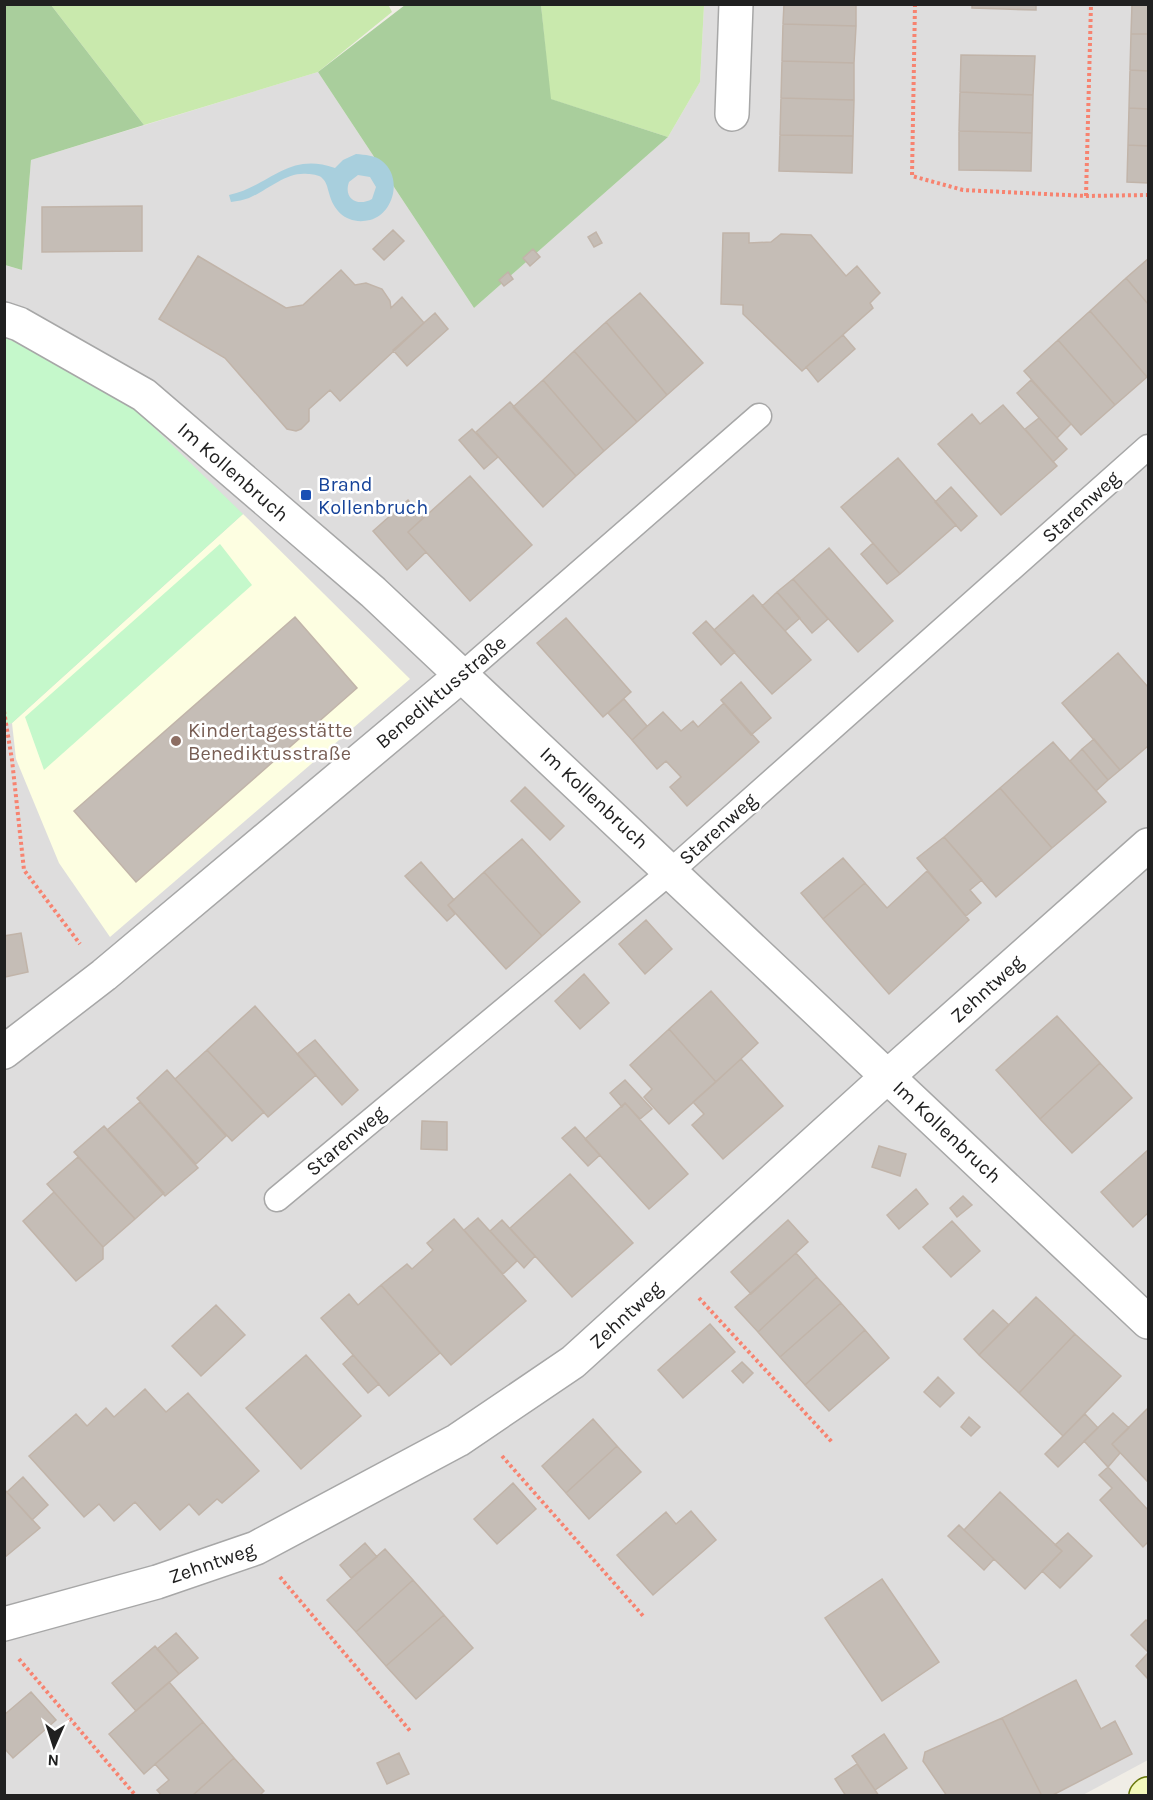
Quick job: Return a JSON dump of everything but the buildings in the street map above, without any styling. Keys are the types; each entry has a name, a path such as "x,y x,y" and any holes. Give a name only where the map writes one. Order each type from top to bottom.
{"street":[{"path":"732,114 736,4"},
{"name":"Im Kollenbruch","path":"4,319 19,324 144,395 373,591 1149,1322"},
{"name":"Benediktusstraße","path":"4,1052 104,975 463,674"},
{"name":"Zehntweg","path":"8,1638 157,1582 256,1548 458,1440 573,1362 888,1076 1149,845"}],"lane":[{"name":"Benediktusstraße","path":"463,674 759,416"},
{"name":"Starenweg","path":"277,1199 671,871 1149,447"}],"path":[{"path":"915,4 912,176 963,189 1086,196 1149,195"},
{"path":"1086,196 1091,4"},
{"path":"4,711 12,760 24,870 104,975"},
{"path":"4,762 12,760"},
{"path":"674,1271 832,1442"},
{"path":"477,1428 644,1617"},
{"path":"256,1548 411,1732"},
{"path":"8,1638 136,1796"}],"shaded area":[{"path":"704,5 1148,5 1148,1760 1081,1796 5,1795 4,265 22,270 31,160 318,72 474,308 668,137 700,82"},
{"name":"Kindertagesstätte Benediktusstraße","path":"243,514 410,679 110,937 59,863 16,759 12,723"}],"green space":[{"path":"388,4 392,12 318,72 144,125 51,5"},
{"path":"4,5 51,5 144,125 31,160 22,270 5,265"},
{"path":"405,5 541,5 551,99 668,137 474,308 318,72"},
{"path":"541,5 704,5 700,82 668,137 550,99"},
{"path":"5,338 138,412 243,514 12,723 4,726"},
{"path":"220,544 252,585 44,770 25,717"}],"water":[{"path":"356,154 370,156 382,161 388,168 394,185 393,194 390,203 378,216 370,220 355,221 343,216 331,200 324,181 320,176 311,174 293,175 256,195 231,202 229,195 243,191 292,167 319,164 335,168 343,160","holes":["358,175 370,177 376,187 372,199 362,202 353,200 348,193 349,182"]}],"place":[{"name":"Brand Kollenbruch","path":"306,495"},
{"name":"Kindertagesstätte Benediktusstraße","path":"176,741"}]}
